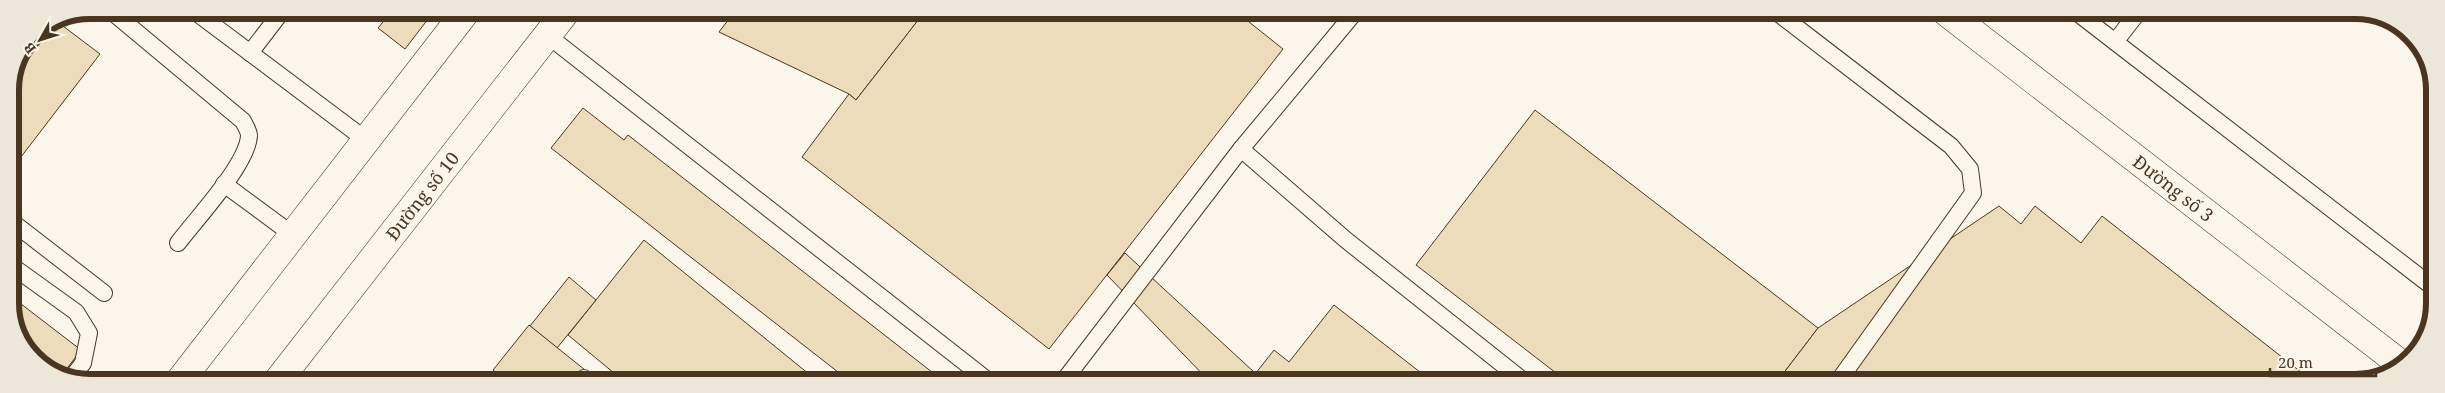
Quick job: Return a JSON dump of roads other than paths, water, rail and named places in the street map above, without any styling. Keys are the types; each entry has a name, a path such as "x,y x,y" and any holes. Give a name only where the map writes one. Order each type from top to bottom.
{"street":[{"path":"185,374 460,19"},
{"name":"Đường số 10","path":"283,374 560,19"},
{"name":"Đường số 3","path":"1957,19 2397,361"}],"lane":[{"path":"121,19 243,121 249,135 242,156 224,184 178,243"},
{"path":"206,19 366,140"},
{"path":"250,53 276,19"},
{"path":"1069,374 1241,149 1349,19"},
{"path":"1786,19 1952,146 1970,169 1973,193 1843,374"},
{"path":"2085,19 2426,282"},
{"path":"2115,42 2133,19"},
{"path":"547,35 980,374"},
{"path":"1241,149 1346,240 1515,374"},
{"path":"224,184 293,235"},
{"path":"19,226 104,293"},
{"path":"19,271 76,312 89,333 83,363 76,373"}]}
